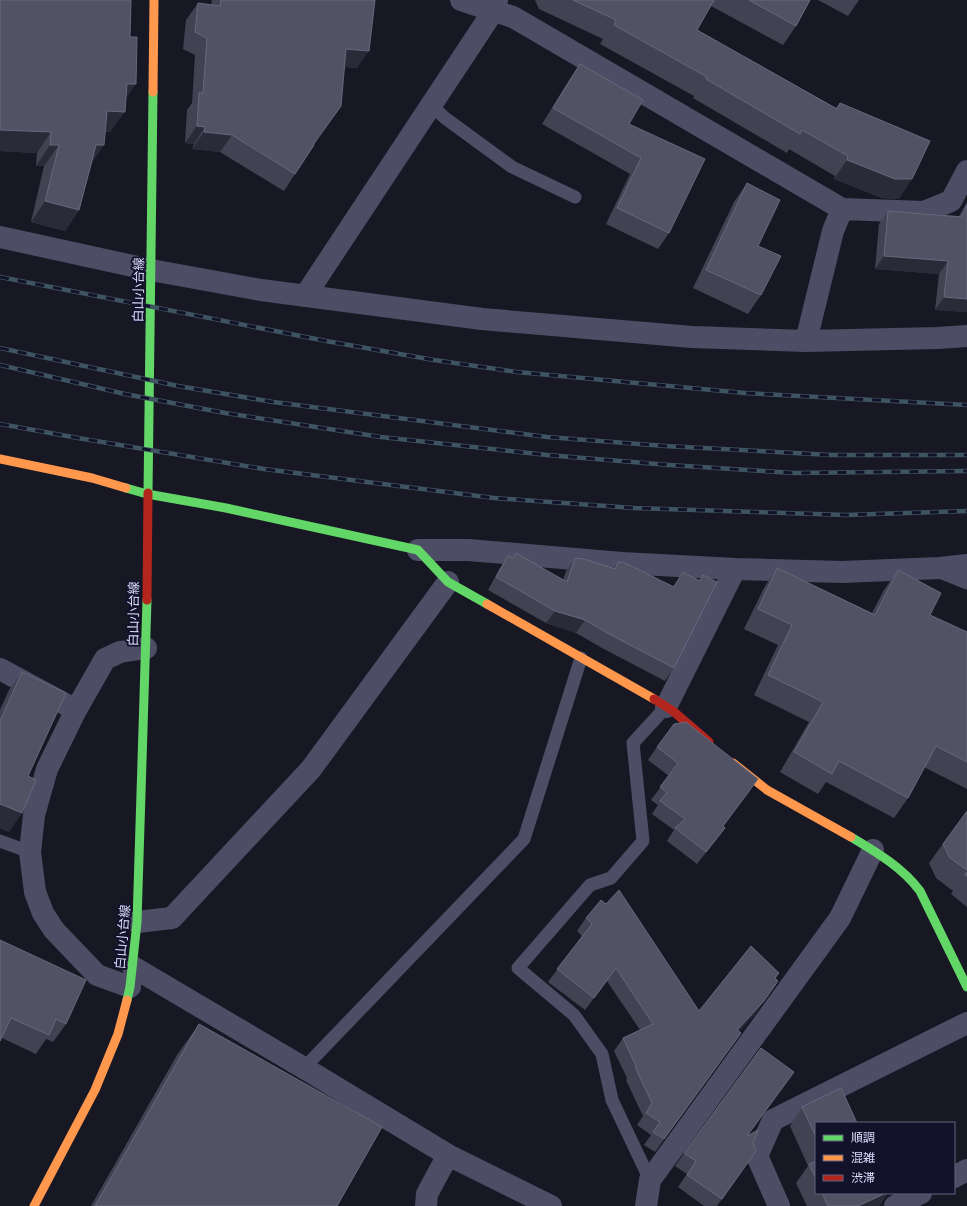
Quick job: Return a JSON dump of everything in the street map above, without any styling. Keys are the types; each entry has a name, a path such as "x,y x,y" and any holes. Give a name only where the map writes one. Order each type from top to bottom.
{"main road":[{"name":"白山小台線","path":"34,1206 95,1090 118,1034 131,977 137,922 146,648 154,0"},
{"path":"0,459 92,478 147,494 226,508 418,550 448,582 673,711 714,746"},
{"path":"725,756 767,790 873,850 911,879 920,891 967,987"}],"street":[{"path":"461,0 496,5 513,17 842,209 924,212 951,201 967,171"},
{"path":"305,296 432,105 496,5"},
{"path":"806,341 833,231 842,209"},
{"path":"0,237 151,270 261,290 482,319 692,337 806,341 967,336"},
{"path":"418,550 468,550 622,563 735,569 842,572 931,569 967,565"},
{"path":"666,707 735,569"},
{"path":"137,922 172,918 306,774 448,582"},
{"path":"146,648 120,652 105,659 76,710 47,769 34,815 30,852 36,892 43,913 54,930 97,975 131,977 304,1068 448,1155 551,1206"},
{"path":"1,673 76,710"},
{"path":"646,1206 650,1180 840,918 873,850"},
{"path":"779,1206 757,1156 773,1120 967,1023"},
{"path":"426,1206 427,1194 448,1155"},
{"path":"955,1176 967,1170"},
{"path":"894,1206 919,1194"}],"lane":[{"path":"432,105 445,118 512,167 574,197"},
{"path":"931,569 967,583"},
{"path":"304,1068 524,839 581,658"},
{"path":"650,1180 612,1100 602,1054 574,1015 518,968 590,885 611,878 643,841 633,743 666,707"},
{"path":"0,841 30,852"}],"building":[{"path":"0,0 131,0 130,37 137,37 136,84 127,84 125,112 107,111 104,145 96,145 79,210 45,201 59,145 50,145 51,132 0,130"},
{"path":"221,0 375,0 369,51 346,49 341,106 313,145 295,174 232,135 204,132 205,127 197,126 199,93 203,93 207,38 195,32 198,3 220,6"},
{"path":"573,0 714,0 697,30 837,109 840,103 930,141 912,179 895,179 847,160 848,156 802,130 800,134 706,79 707,77 614,25 616,20"},
{"path":"749,0 810,0 796,26"},
{"path":"580,64 643,100 629,124 705,159 669,233 617,208 641,158 553,108"},
{"path":"747,183 780,200 758,246 781,256 761,295 706,270"},
{"path":"967,205 967,299 944,297 948,261 884,256 888,211 961,217"},
{"path":"516,553 567,582 575,558 584,559 615,569 618,562 623,562 674,587 683,572 700,581 703,575 717,582 674,668 585,620 555,611 496,577 508,556 513,558"},
{"path":"777,568 875,615 898,570 941,593 930,615 967,632 967,762 936,746 908,798 839,761 832,774 794,752 823,702 768,675 792,625 758,609"},
{"path":"22,672 66,693 28,776 36,780 22,813 0,804 0,721"},
{"path":"686,722 758,779 723,826 725,828 706,852 675,828 685,819 660,801 667,792 660,787 678,763 657,747 674,724"},
{"path":"967,811 967,870 950,858 943,844"},
{"path":"619,890 699,1011 751,946 779,973 775,978 778,981 764,1001 737,1030 741,1033 664,1139 653,1132 660,1122 646,1113 652,1103 623,1038 653,1024 616,968 594,998 557,969 592,924 586,918 601,900 606,904"},
{"path":"0,940 86,980 66,1024 56,1019 49,1035 11,1018 0,1041"},
{"path":"199,1024 382,1127 337,1206 95,1206"},
{"path":"761,1048 794,1072 747,1136 758,1130 753,1143 756,1151 722,1199 687,1175 696,1161 684,1153"},
{"path":"841,1088 857,1122 815,1122 815,1135 802,1107"},
{"path":"815,1161 815,1177 809,1164"},
{"path":"822,1194 884,1194 858,1206 828,1206"}],"railway":[{"path":"0,277 326,341 434,360 517,372 745,393 967,405"},
{"path":"0,348 178,386 273,402 547,437 665,446 831,455 967,455"},
{"path":"0,365 125,394 225,413 381,437 547,455 794,473 967,471"},
{"path":"0,424 264,469 494,498 634,508 846,515 967,511"}],"traffic: fast":[{"path":"148,493 153,92"},
{"path":"126,488 147,494 226,508 418,550 448,582 487,604"},
{"path":"127,1000 130,987 137,922 147,600"},
{"path":"851,837 897,867 920,891 967,987"}],"traffic: slow":[{"path":"153,92 154,0"},
{"path":"0,459 92,478 126,488"},
{"path":"487,604 654,699"},
{"path":"733,763 767,790 851,837"},
{"path":"34,1206 95,1090 118,1034 127,1000"}],"traffic: jam":[{"path":"147,600 148,493"},
{"path":"654,699 673,711 709,742"}]}
